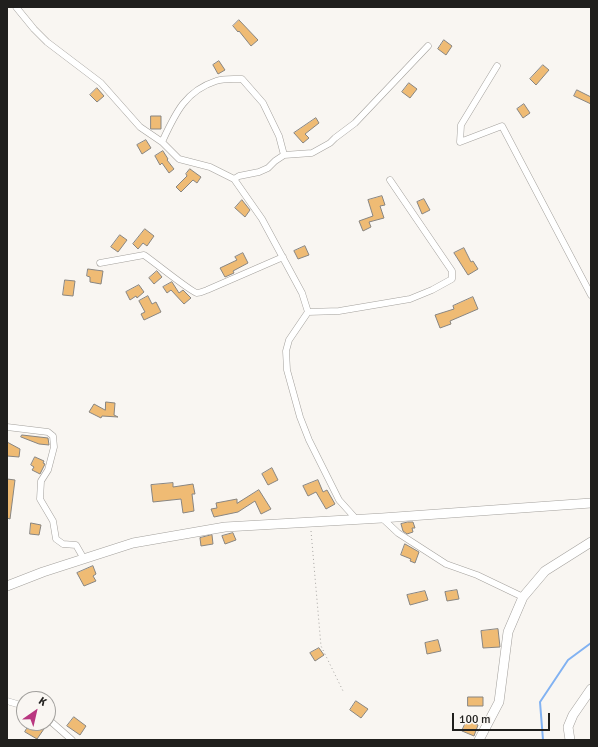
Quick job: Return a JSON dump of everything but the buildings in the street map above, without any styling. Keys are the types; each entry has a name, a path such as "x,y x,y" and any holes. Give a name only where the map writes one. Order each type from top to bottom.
{"street":[{"path":"16,7 47,42 101,83 140,127 162,142 179,159 210,167 234,179 262,219 302,293 308,312"},
{"path":"234,179 239,176 259,172 268,168 275,161 284,156 312,153 330,143 334,138 355,123 428,46"},
{"path":"497,66 461,125 460,142 502,126 591,295"},
{"path":"162,142 174,115 187,98 201,88 218,80 242,79 262,104 279,136 284,156"},
{"path":"308,312 339,311 410,299 432,290 452,279 452,271 390,180"},
{"path":"100,263 144,255 189,289 197,293 283,257"},
{"path":"308,312 290,340 286,351 287,370 300,417 309,440 339,500 357,520"},
{"path":"7,427 48,432 53,436 54,447 48,470 41,481 40,499 53,521 56,539 63,544 76,545 84,559"},
{"path":"7,586 133,543 226,527 357,520 591,503"},
{"path":"382,518 398,533 446,564 477,575 523,597"},
{"path":"479,740 499,702 508,632 523,597 545,571 591,542"},
{"path":"570,740 568,727 573,715 591,689"},
{"path":"56,726 72,740"}],"path":[{"path":"310,522 321,646 344,693"}],"waterway":[{"path":"543,740 540,702 568,660 591,643"}]}
